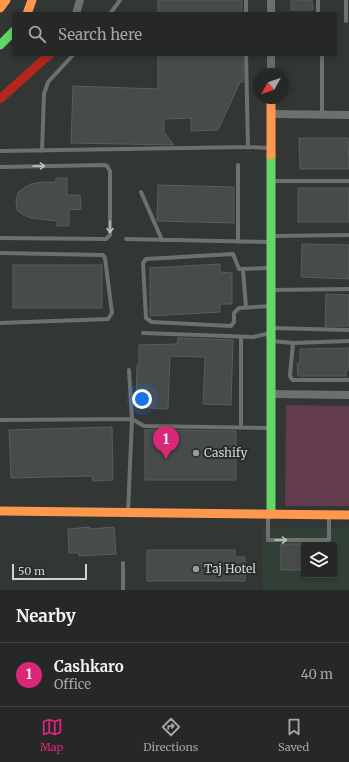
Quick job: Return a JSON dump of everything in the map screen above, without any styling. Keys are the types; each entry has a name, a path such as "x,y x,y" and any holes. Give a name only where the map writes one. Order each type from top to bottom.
{"street":[{"path":"0,8 6,0"},
{"path":"28,12 32,0"},
{"path":"77,12 80,0"},
{"path":"271,0 271,12"},
{"path":"0,45 12,33"},
{"path":"0,98 48,56"},
{"path":"271,56 271,68"},
{"path":"269,514 271,394 271,104"},
{"path":"271,114 349,115"},
{"path":"271,394 349,394"},
{"path":"0,510 349,515"}],"lane":[{"path":"111,12 120,0"},
{"path":"246,0 246,12"},
{"path":"318,0 318,12"},
{"path":"346,0 346,21"},
{"path":"42,151 44,94 48,82 72,56"},
{"path":"246,56 248,147"},
{"path":"322,56 322,114"},
{"path":"0,151 248,147 271,148"},
{"path":"0,167 104,165 107,166 110,171 110,235 106,239 0,238"},
{"path":"238,165 238,242"},
{"path":"271,181 349,182"},
{"path":"141,192 162,240"},
{"path":"126,239 238,242 349,235"},
{"path":"0,252 103,255 105,258 112,314 108,319 0,323"},
{"path":"271,268 239,269 233,254 146,259 143,263 146,318 152,322 231,326 234,322 234,313 237,310 246,307 271,306"},
{"path":"243,270 246,307"},
{"path":"271,290 349,288"},
{"path":"143,333 253,337 271,334 349,330"},
{"path":"271,334 293,343 349,341"},
{"path":"241,337 241,427"},
{"path":"293,343 290,375 293,380 349,380"},
{"path":"128,512 132,419 129,370"},
{"path":"0,420 132,419 144,426 270,428"},
{"path":"269,514 268,540 329,540 329,515"},
{"path":"123,563 123,590"}],"shaded area":[{"path":"286,405 349,406 349,506 285,506"},
{"path":"349,527 349,590 263,590 261,530 268,528"}],"building":[{"path":"158,0 242,0 242,12 158,12"},
{"path":"291,0 312,0 313,10 291,10"},
{"path":"158,56 243,56 243,82 240,82 218,130 191,131 191,118 164,119 164,132 174,145 71,143 73,86 158,89"},
{"path":"299,138 348,138 349,169 300,169"},
{"path":"56,178 67,178 67,195 80,195 81,209 69,210 69,226 57,226 57,221 31,218 23,215 17,210 16,200 18,193 22,189 31,184 56,182"},
{"path":"158,185 234,187 234,223 157,221"},
{"path":"298,188 349,188 349,222 298,222"},
{"path":"302,244 349,245 349,279 301,277"},
{"path":"220,264 220,272 232,273 232,304 220,304 220,312 150,316 150,268"},
{"path":"13,265 102,265 102,308 13,308"},
{"path":"326,294 349,295 349,326 325,326"},
{"path":"178,338 233,340 231,405 203,404 205,357 170,356 168,409 136,407 139,345 177,344"},
{"path":"349,348 349,370 346,371 346,376 298,376 297,363 300,363 300,349"},
{"path":"112,427 113,480 93,481 92,476 11,478 9,430"},
{"path":"145,430 236,431 236,480 145,480"},
{"path":"90,527 90,529 114,527 116,554 79,556 79,553 69,553 68,529"},
{"path":"281,544 301,544 301,570 281,570"},
{"name":"Taj Hotel","path":"147,550 235,550 235,557 245,557 245,581 147,581"}],"traffic: fast":[{"path":"0,45 12,33"},
{"path":"271,155 271,514"}],"traffic: slow":[{"path":"0,8 6,0"},
{"path":"28,12 32,0"},
{"path":"271,104 271,155"},
{"path":"0,511 349,515"}],"traffic: jam":[{"path":"0,99 48,56"}],"place":[{"name":"Cashify","path":"196,453"},
{"name":"Cashkaro","path":"166,459"},
{"name":"Taj Hotel","path":"196,569"}]}
